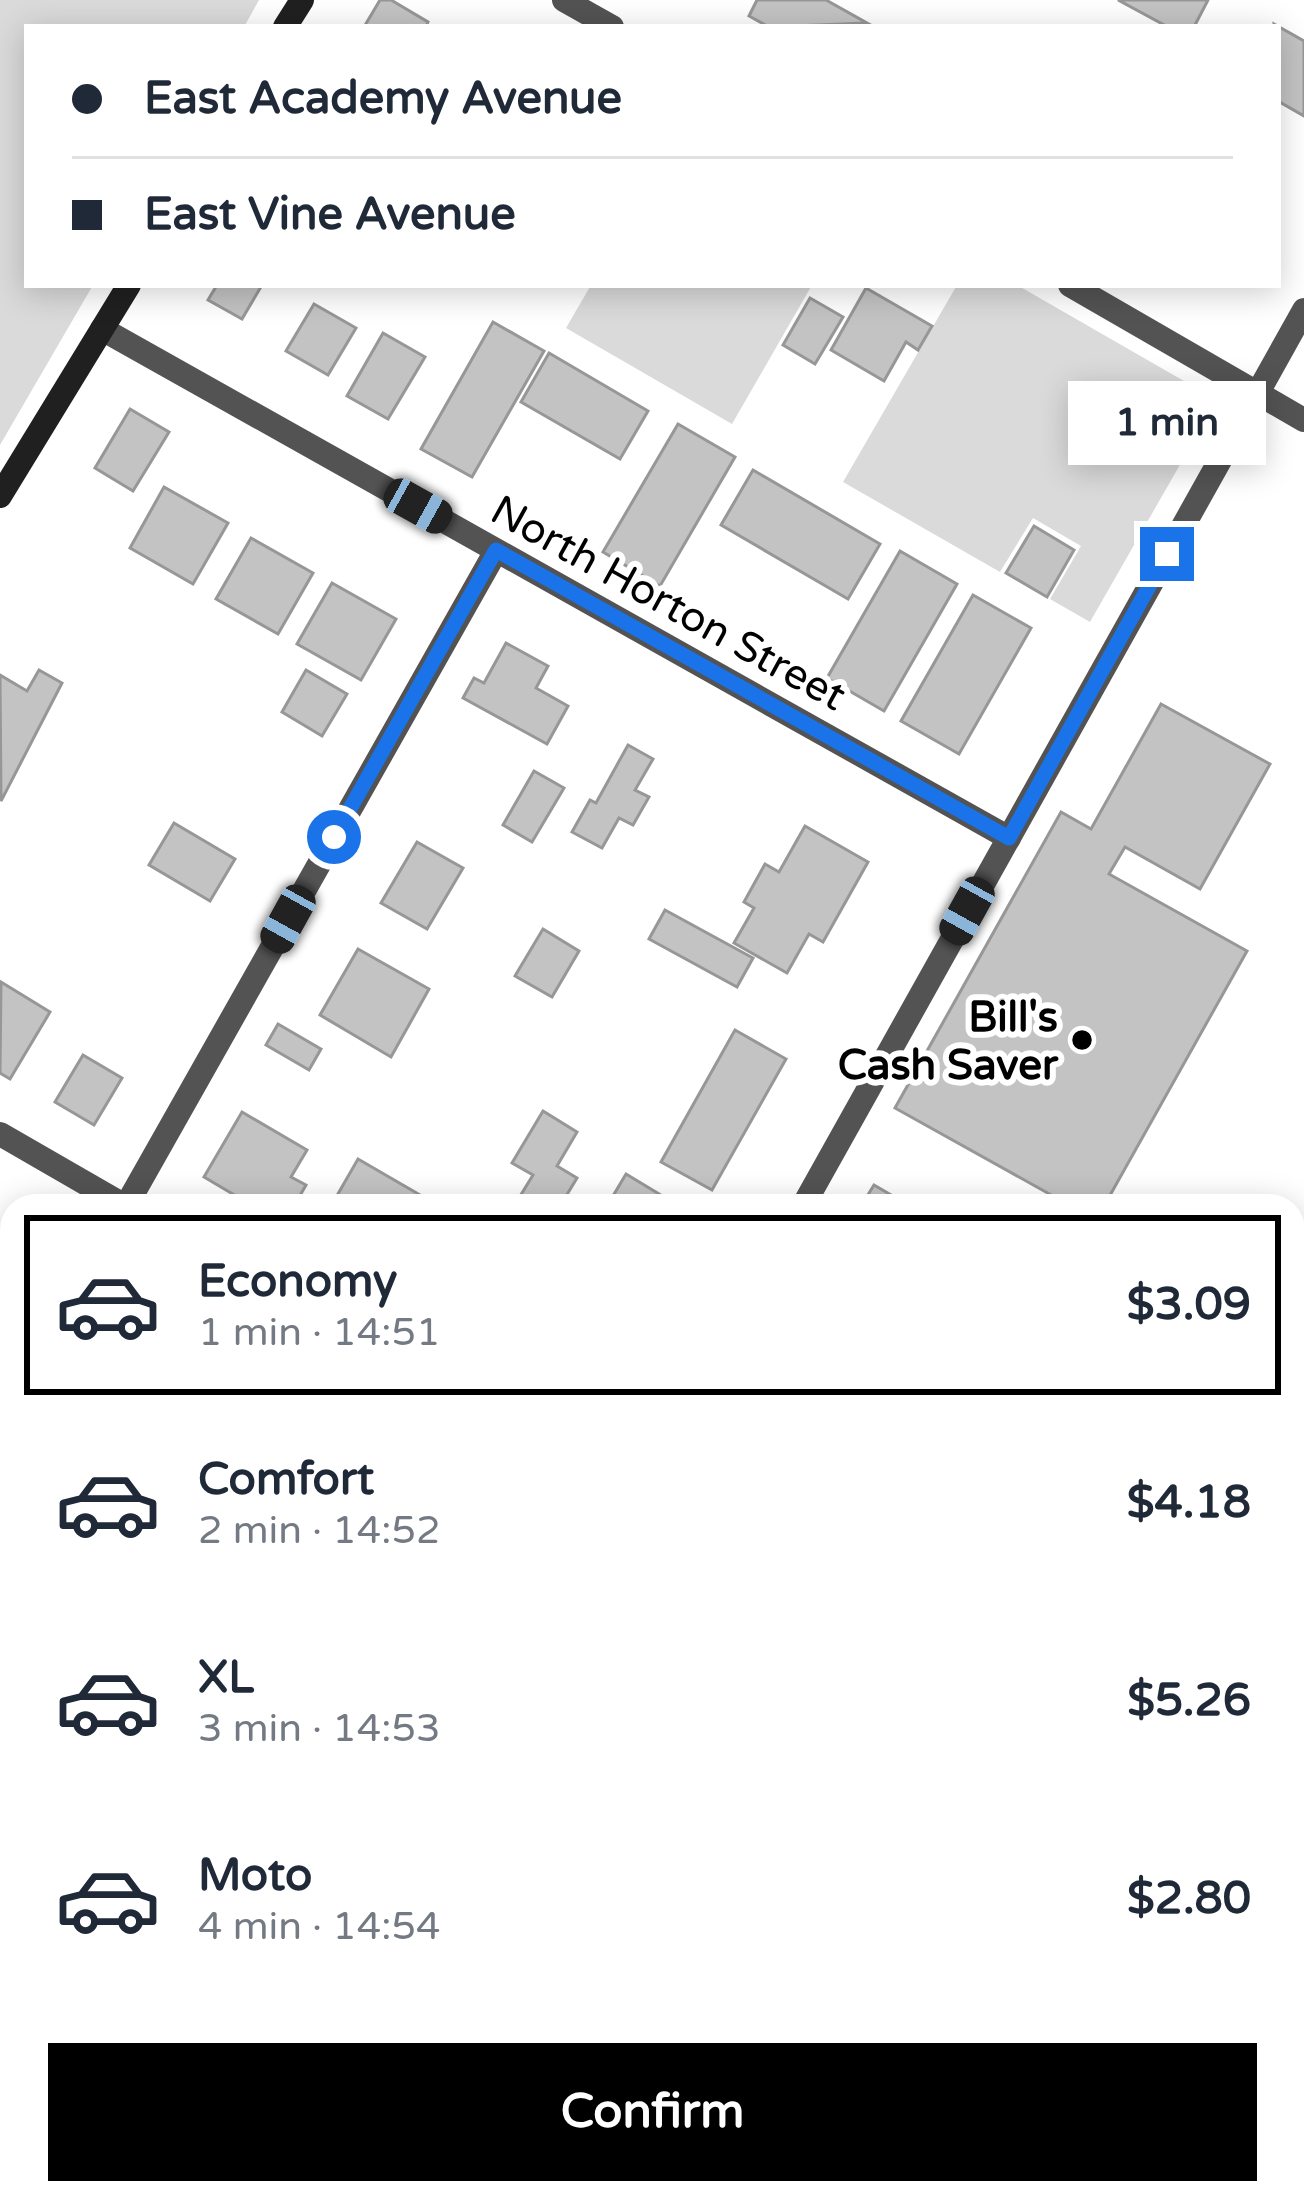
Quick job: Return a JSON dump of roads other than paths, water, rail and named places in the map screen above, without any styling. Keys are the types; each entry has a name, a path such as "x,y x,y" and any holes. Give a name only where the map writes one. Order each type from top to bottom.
{"street":[{"path":"564,0 607,24"},
{"path":"0,496 127,288"},
{"path":"1075,288 1304,420"},
{"path":"809,1194 1304,310"},
{"name":"North Horton Street","path":"102,329 1009,838"},
{"path":"132,1194 496,550"},
{"path":"0,1134 104,1194"}],"place":[{"name":"Bill's Cash Saver","path":"1082,1040"}]}
